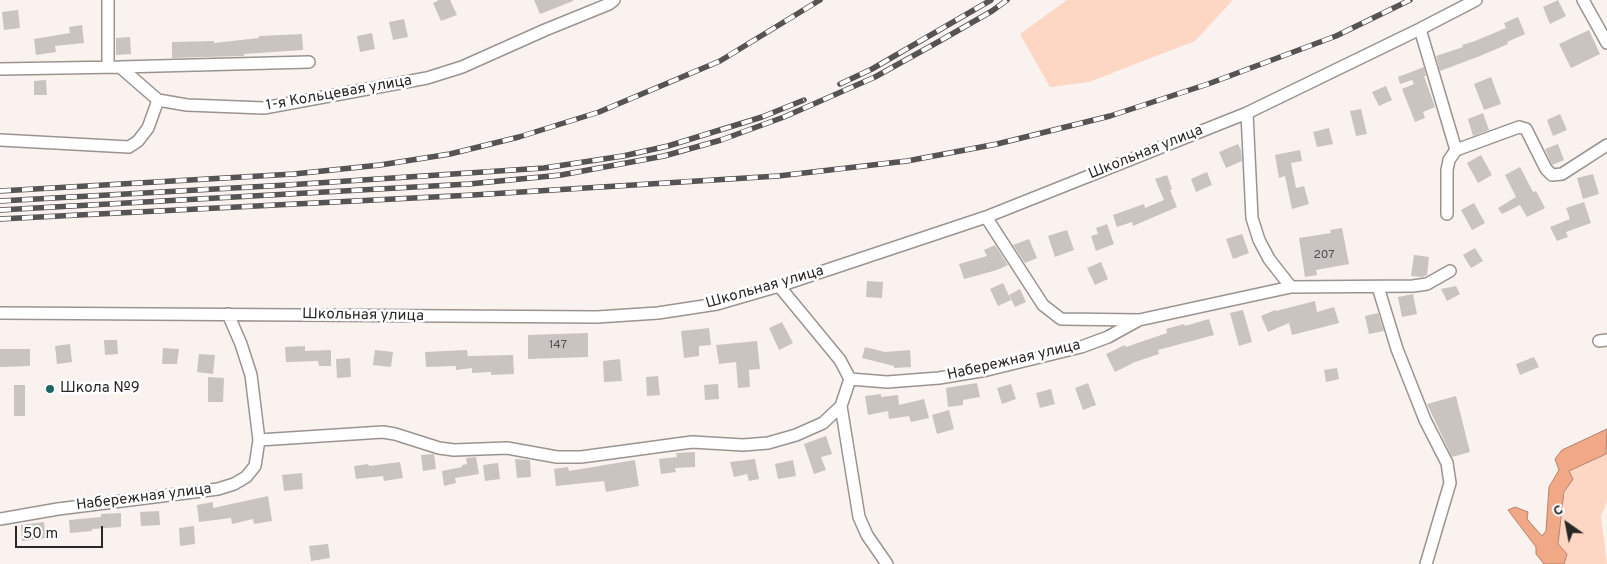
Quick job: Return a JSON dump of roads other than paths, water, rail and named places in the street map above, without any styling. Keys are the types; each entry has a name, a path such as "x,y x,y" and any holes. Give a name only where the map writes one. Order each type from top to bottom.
{"street":[{"path":"108,0 108,67"},
{"name":"1-я Кольцевая улица","path":"158,100 187,105 264,108 427,78 462,67 536,33 609,4 614,0"},
{"name":"Школьная улица","path":"0,313 597,317 658,313 716,304 779,286 986,217 1247,113 1476,0"},
{"path":"1583,0 1607,43"},
{"path":"1420,29 1456,150"},
{"path":"0,69 309,62"},
{"path":"0,140 129,147 138,141 148,128 158,100 120,67"},
{"path":"1247,113 1252,218 1269,259 1291,287"},
{"path":"1447,214 1448,160 1456,150 1519,127 1526,129 1546,169 1552,175 1562,174 1607,145"},
{"name":"Набережная улица","path":"986,217 1043,306 1061,319 1139,320 1291,287 1378,288 1413,286 1427,284 1450,272"},
{"path":"779,286 840,360 850,379 841,406 859,517 867,535 887,564"},
{"path":"1378,288 1396,349 1425,420 1447,463 1450,483 1426,564"},
{"name":"Набережная улица","path":"0,519 58,508 218,489 234,484 246,477 255,466 259,440 251,375 242,344 228,314"},
{"name":"Набережная улица","path":"850,379 887,382 939,378 988,370 1081,346 1108,337 1139,320"},
{"path":"259,440 383,432 439,448 454,450 506,448 558,458 581,457 692,442 743,445 768,443 796,435 823,423 841,406"}],"railway":[{"path":"0,191 294,174 380,165 450,154 519,137 599,112 720,61 820,0"},
{"path":"840,84 872,69 991,0"},
{"path":"0,210 469,184 561,175 664,156 721,140 784,117 875,77 992,11 1007,0"},
{"path":"0,219 473,195 778,176 907,161 997,144 1110,116 1208,84 1336,36 1410,0"},
{"path":"0,201 544,168 623,156 668,146 762,117 804,100"}],"place":[{"name":"Школа №9","path":"50,389"}]}
